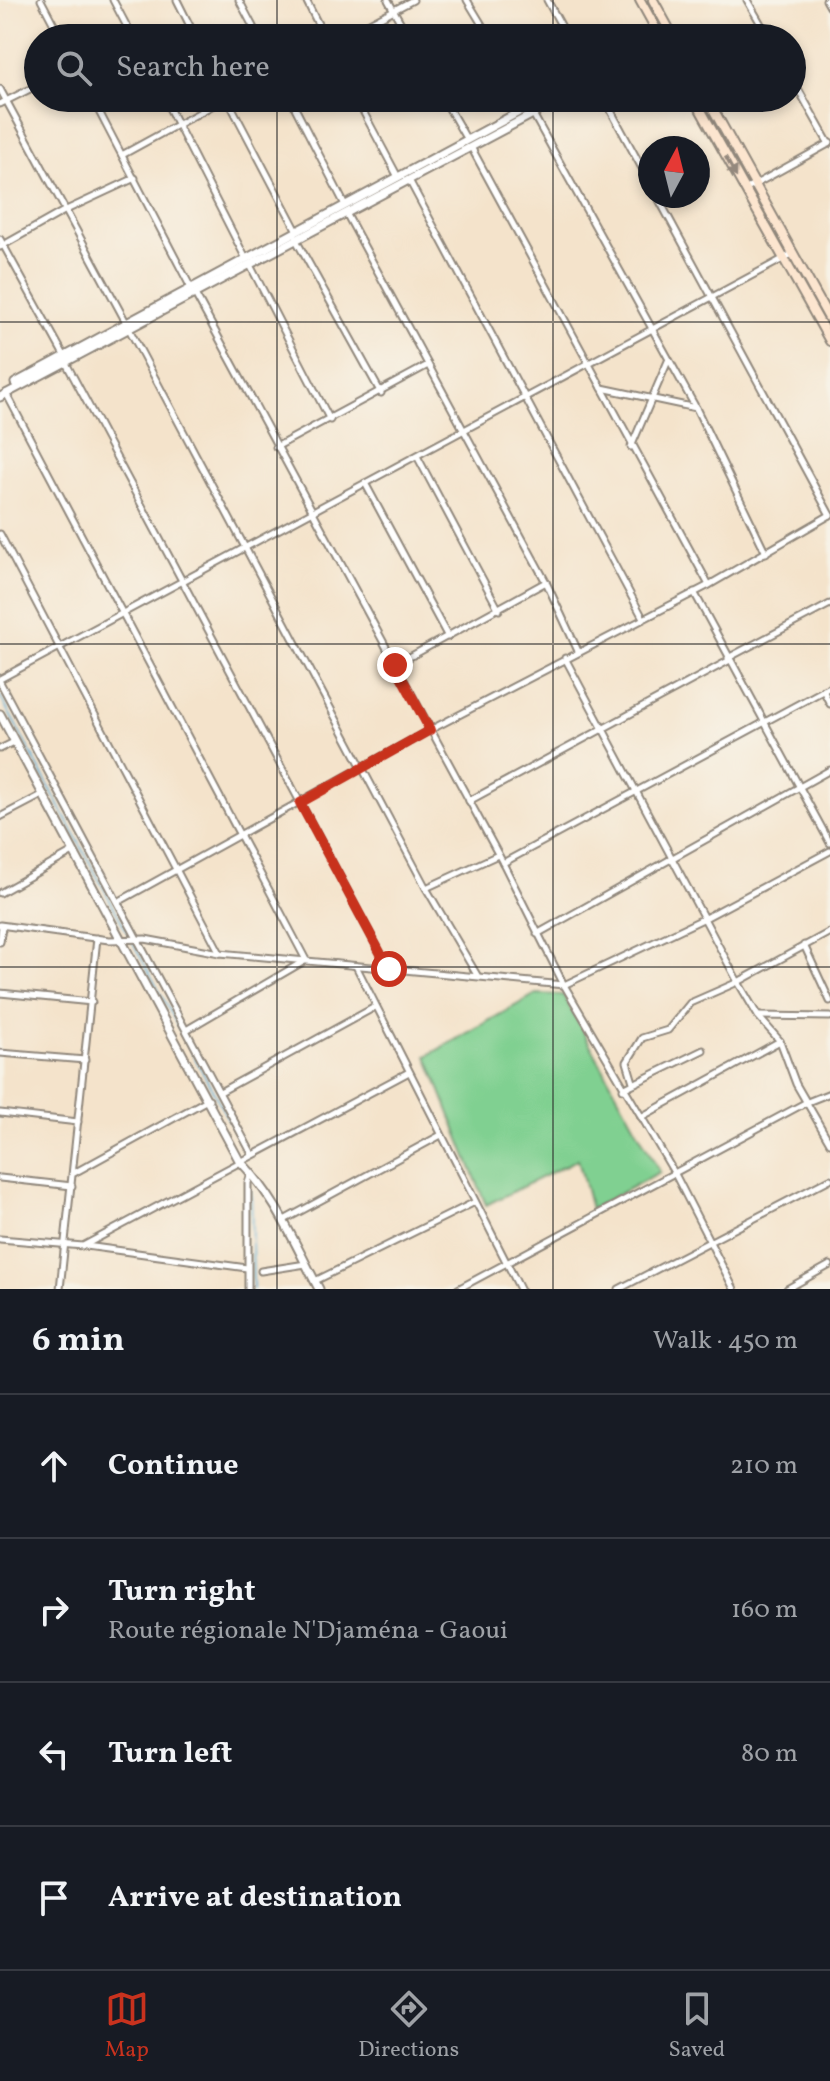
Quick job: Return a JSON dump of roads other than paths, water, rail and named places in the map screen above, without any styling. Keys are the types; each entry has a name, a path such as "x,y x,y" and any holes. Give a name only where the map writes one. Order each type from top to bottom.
{"main road":[{"path":"640,0 652,24"},
{"path":"653,0 666,24"},
{"path":"702,112 830,341"},
{"path":"715,112 830,320"}],"street":[{"path":"41,0 54,24"},
{"path":"113,0 126,24"},
{"path":"177,0 189,24"},
{"path":"239,0 252,24"},
{"path":"306,0 318,24"},
{"path":"388,0 402,24"},
{"path":"368,24 413,0"},
{"path":"467,0 482,24"},
{"path":"547,0 560,24"},
{"path":"747,0 761,24"},
{"path":"826,0 830,7"},
{"path":"0,89 3,103 128,326 426,888 477,975"},
{"path":"3,103 24,92"},
{"path":"744,191 830,144 806,102"},
{"path":"99,112 276,447 503,863 564,985 675,1174 734,1289"},
{"path":"171,112 330,420"},
{"path":"122,155 202,112"},
{"path":"234,112 296,236 381,393"},
{"path":"297,112 428,365 546,582 578,651"},
{"path":"363,112 398,177"},
{"path":"451,112 589,363 631,447 709,585"},
{"path":"306,960 2,394 346,209 398,177 527,112"},
{"path":"532,112 696,408 766,553"},
{"path":"612,112 638,161"},
{"path":"346,209 409,180 469,143"},
{"path":"135,178 1,244 389,969"},
{"path":"409,180 643,618"},
{"path":"118,902 430,730 709,585 830,515 664,208"},
{"path":"252,1154 0,680 794,253"},
{"path":"631,447 669,360"},
{"path":"276,447 428,365"},
{"path":"601,388 696,408"},
{"path":"417,456 499,610"},
{"path":"365,483 448,637"},
{"path":"0,534 220,953"},
{"path":"395,665 546,582"},
{"path":"694,592 830,843"},
{"path":"469,801 830,604"},
{"path":"565,658 738,982 758,1016 780,1041 805,1103 830,1143"},
{"path":"503,863 830,687"},
{"path":"823,690 830,704"},
{"path":"0,714 239,1160 286,1219 317,1285 475,1202"},
{"path":"0,749 14,742"},
{"path":"537,934 669,857 830,770"},
{"path":"0,817 42,795"},
{"path":"0,942 1,926 123,941 137,939 220,953 564,985 705,918 830,851"},
{"path":"0,893 73,852"},
{"path":"426,888 498,855"},
{"path":"633,1082 627,1062 642,1038 668,1030 690,1003 738,982 830,932"},
{"path":"60,1289 97,938"},
{"path":"804,945 830,1001"},
{"path":"188,1029 306,960"},
{"path":"355,965 520,1289"},
{"path":"0,993 92,1002"},
{"path":"220,1092 375,1007"},
{"path":"758,1016 830,1017"},
{"path":"641,1117 780,1041"},
{"path":"623,1089 703,1050"},
{"path":"0,1053 85,1060"},
{"path":"83,1246 239,1160 409,1072"},
{"path":"458,1289 805,1103 830,1093"},
{"path":"73,1173 209,1099"},
{"path":"0,1113 79,1122"},
{"path":"286,1219 441,1135"},
{"path":"248,1289 248,1183 251,1172"},
{"path":"0,1178 72,1186"},
{"path":"619,1289 830,1179"},
{"path":"0,1239 83,1246 247,1268"},
{"path":"261,1271 306,1264"},
{"path":"787,1289 830,1265"}],"waterway":[{"path":"0,696 247,1154"},
{"path":"251,1191 253,1289"}]}
